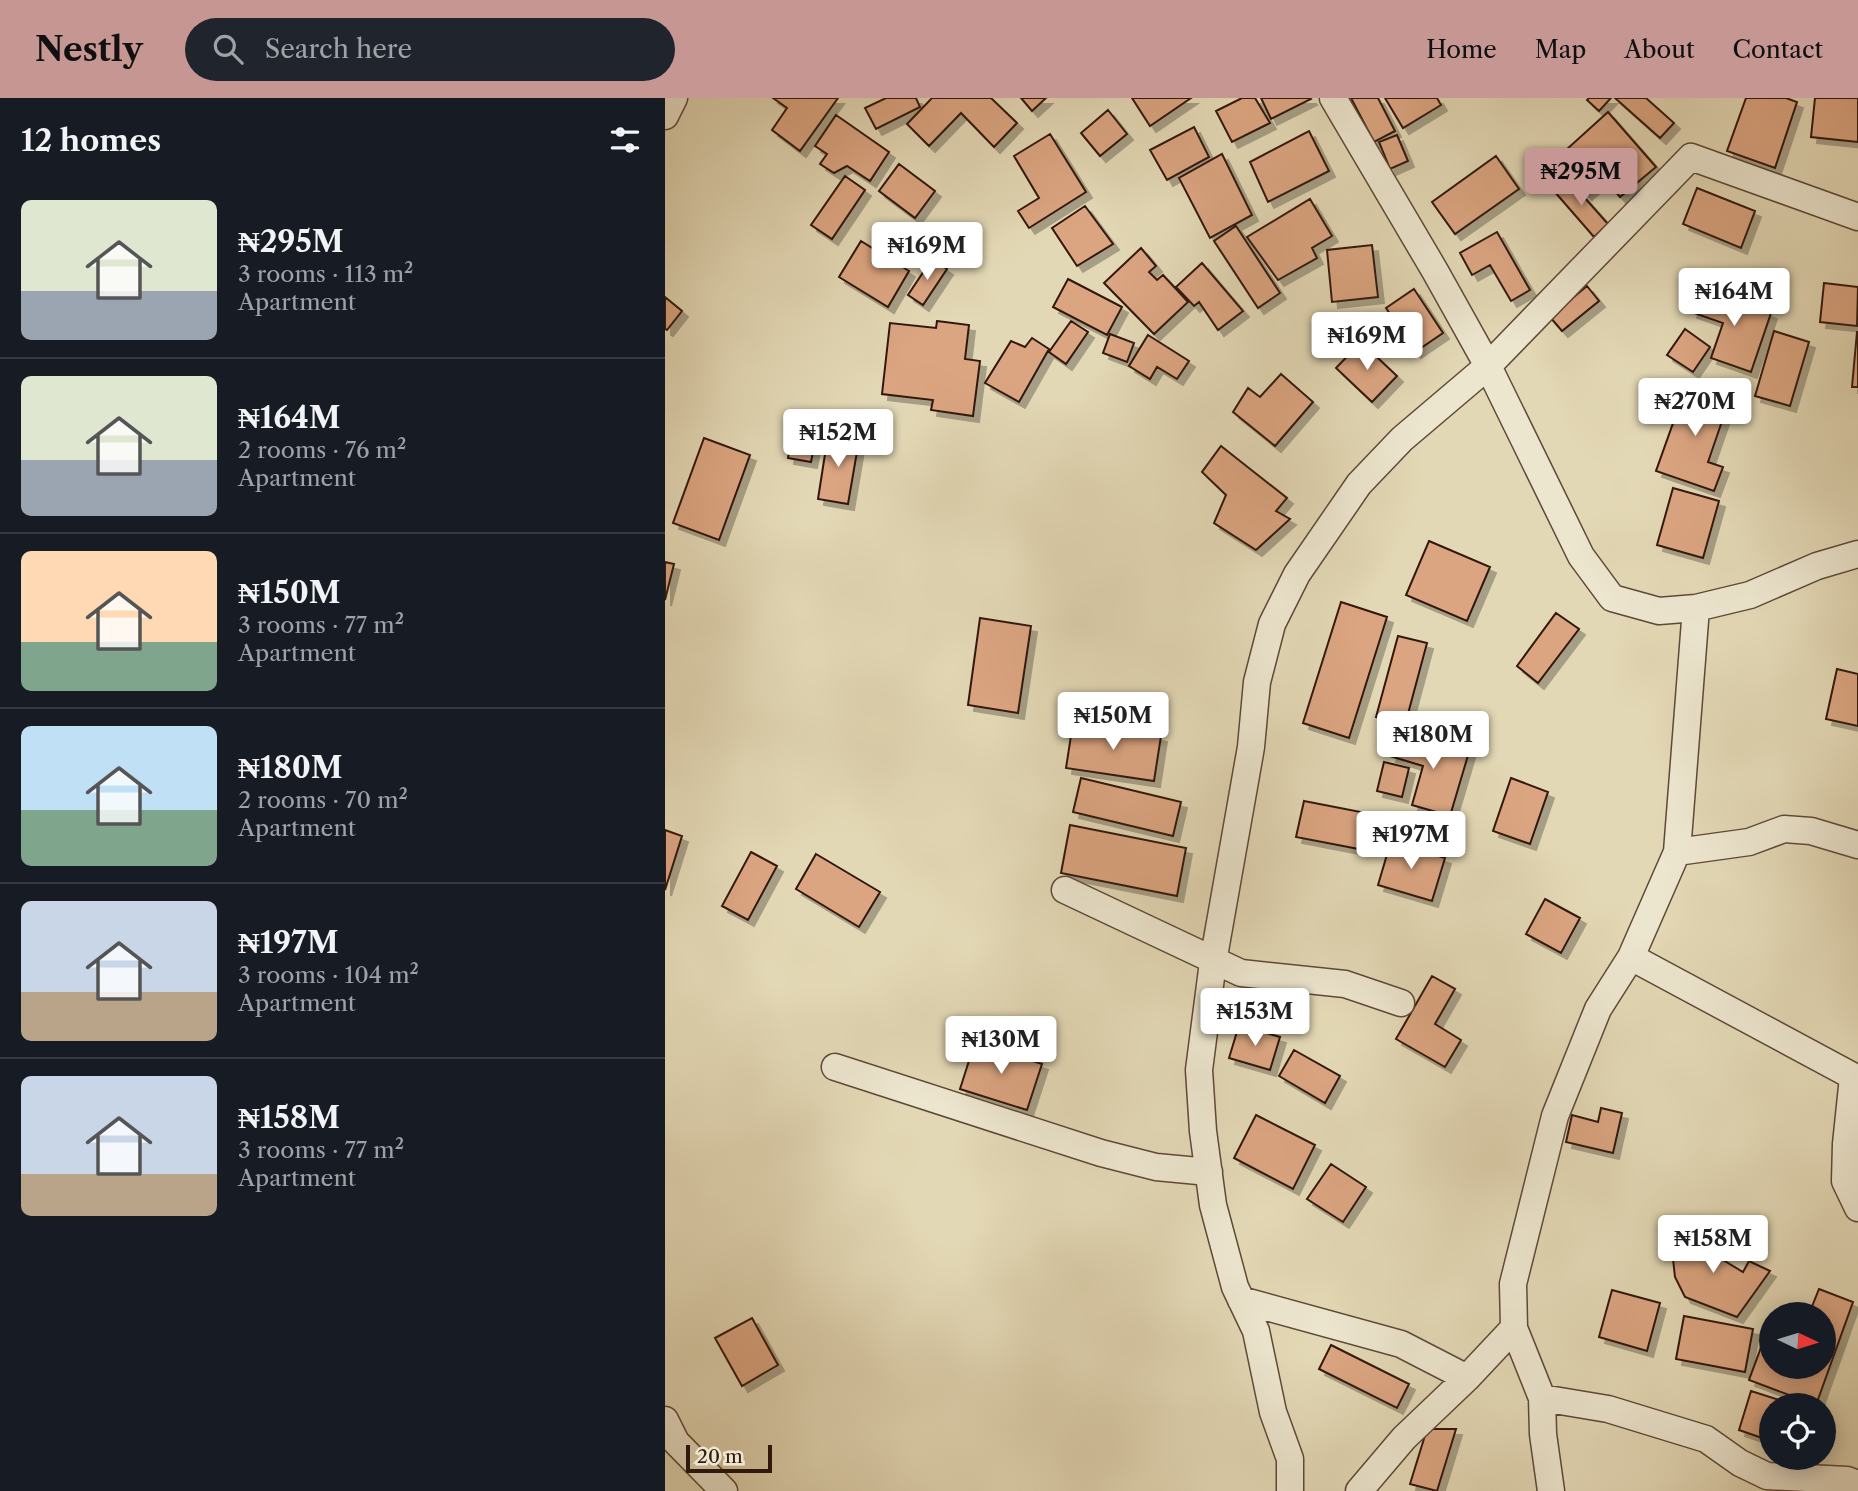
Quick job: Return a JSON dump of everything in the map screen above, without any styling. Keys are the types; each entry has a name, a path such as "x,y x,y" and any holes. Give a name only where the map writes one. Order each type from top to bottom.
{"street":[{"path":"665,116 674,98"},
{"path":"1333,98 1488,366 1581,556 1612,598 1659,611 1696,608 1750,595 1817,566 1858,554"},
{"path":"1290,1491 1290,1459 1273,1412 1256,1331 1235,1287 1213,1205 1203,1131 1199,1070 1213,961 1249,760 1257,682 1272,624 1297,574 1359,484 1402,439 1488,366 1691,157 1858,217"},
{"path":"1551,1491 1543,1434 1542,1398 1514,1328 1513,1284 1555,1116 1598,1009 1631,957 1677,852 1696,608"},
{"path":"1677,852 1749,842 1784,829 1811,831 1858,845"},
{"path":"1065,890 1241,973 1345,984 1401,1003"},
{"path":"1631,957 1856,1078 1846,1144 1845,1181 1858,1208"},
{"path":"835,1067 1101,1153 1156,1167 1209,1172"},
{"path":"1241,1300 1401,1344 1467,1378"},
{"path":"1359,1491 1404,1438 1467,1378 1514,1328"},
{"path":"1542,1398 1608,1409 1706,1439 1740,1463 1767,1476 1847,1480 1858,1484"},
{"path":"665,1420 677,1442 723,1491"}],"building":[{"path":"773,98 838,98 800,151 772,130 787,108"},
{"path":"886,98 916,98 920,107 876,129 865,108"},
{"path":"932,98 991,98 1017,123 994,147 961,113 929,146 907,124"},
{"path":"1021,98 1046,98 1032,111"},
{"path":"1132,98 1191,98 1150,126"},
{"path":"1242,98 1255,98 1270,123 1232,142 1216,111"},
{"path":"1261,98 1310,98 1311,99 1271,119"},
{"path":"1351,98 1378,98 1395,131 1374,142"},
{"path":"1385,98 1437,98 1441,105 1403,128"},
{"path":"1611,98 1599,111 1587,100"},
{"path":"1615,98 1646,98 1674,123 1660,138"},
{"path":"1746,98 1786,98 1797,102 1775,168 1727,151"},
{"path":"1815,98 1858,98 1858,142 1811,137"},
{"path":"1108,110 1127,134 1100,156 1081,133"},
{"path":"1608,112 1656,167 1620,197 1604,178 1586,194 1556,159"},
{"path":"836,115 889,152 870,181 847,166 834,173 820,164 827,154 815,146"},
{"path":"1194,127 1209,157 1167,180 1150,150"},
{"path":"1309,131 1329,171 1268,202 1250,162"},
{"path":"1050,134 1086,192 1029,228 1018,211 1039,198 1014,156"},
{"path":"1397,135 1408,161 1390,169 1379,142"},
{"path":"1222,154 1252,215 1210,238 1179,178"},
{"path":"1496,156 1519,189 1455,234 1432,202"},
{"path":"899,164 935,191 915,218 879,191"},
{"path":"845,176 865,190 832,239 811,225"},
{"path":"1568,179 1608,224 1594,237 1554,191"},
{"path":"1697,188 1755,211 1741,248 1683,224"},
{"path":"1310,199 1332,236 1312,248 1317,258 1278,280 1247,237"},
{"path":"1085,206 1113,244 1077,266 1052,228"},
{"path":"1236,226 1280,293 1258,308 1214,241"},
{"path":"1497,232 1530,290 1511,301 1490,265 1472,275 1460,253"},
{"path":"861,241 909,271 888,307 839,277"},
{"path":"1372,245 1378,297 1332,302 1327,250"},
{"path":"1141,248 1156,266 1149,272 1157,280 1163,275 1188,302 1154,334 1104,283"},
{"path":"932,259 947,269 923,305 908,295"},
{"path":"1202,263 1243,311 1218,330 1199,302 1194,306 1176,287"},
{"path":"1068,279 1122,307 1107,335 1053,307"},
{"path":"1824,283 1858,287 1857,326 1820,322"},
{"path":"1587,286 1599,301 1562,331 1550,317"},
{"path":"1699,288 1771,313 1751,372 1711,358 1723,323 1691,312"},
{"path":"1414,289 1443,333 1415,352 1386,308"},
{"path":"665,297 682,311 667,330 665,329"},
{"path":"937,321 969,325 965,359 980,361 973,416 931,410 933,400 882,394 890,323 936,328"},
{"path":"1071,321 1088,332 1066,364 1049,352"},
{"path":"1685,329 1710,347 1693,372 1667,355"},
{"path":"1774,331 1809,342 1790,406 1755,396"},
{"path":"1857,332 1858,387 1852,387"},
{"path":"1110,334 1134,343 1127,362 1103,353"},
{"path":"1148,335 1189,361 1177,379 1157,367 1150,379 1129,366"},
{"path":"1032,338 1049,349 1019,402 985,383 1011,341 1025,347"},
{"path":"1361,342 1397,376 1372,402 1336,368"},
{"path":"1281,374 1313,402 1275,446 1233,412 1248,388 1260,397"},
{"path":"1687,384 1730,398 1708,462 1723,467 1714,491 1656,471"},
{"path":"795,422 818,426 811,462 788,458"},
{"path":"828,435 859,440 848,504 818,499"},
{"path":"704,438 750,455 719,540 673,523"},
{"path":"1221,446 1287,498 1276,511 1290,519 1256,550 1214,523 1226,495 1202,472"},
{"path":"1673,488 1719,501 1703,558 1657,545"},
{"path":"1429,541 1490,567 1467,621 1406,595"},
{"path":"665,562 674,564 665,600"},
{"path":"1341,602 1387,617 1349,738 1303,723"},
{"path":"1556,613 1579,629 1538,683 1517,666"},
{"path":"980,618 1031,626 1018,713 968,705"},
{"path":"1398,636 1427,643 1405,725 1376,717"},
{"path":"1837,669 1858,674 1858,726 1826,719"},
{"path":"1073,723 1161,736 1154,781 1066,768"},
{"path":"1397,731 1469,752 1450,816 1412,805 1423,766 1390,756"},
{"path":"1384,762 1409,768 1402,797 1377,791"},
{"path":"1081,778 1181,802 1173,836 1073,812"},
{"path":"1511,778 1548,792 1530,844 1493,831"},
{"path":"1304,801 1371,814 1364,850 1296,837"},
{"path":"1070,825 1186,848 1177,896 1061,873"},
{"path":"665,830 682,836 665,890"},
{"path":"1391,841 1445,858 1432,901 1378,885"},
{"path":"751,852 777,866 748,920 722,906"},
{"path":"816,854 880,892 859,927 796,889"},
{"path":"1545,899 1580,918 1561,953 1526,934"},
{"path":"1432,976 1455,989 1435,1024 1461,1040 1445,1067 1396,1039"},
{"path":"1239,1025 1280,1037 1270,1070 1229,1058"},
{"path":"975,1042 1042,1064 1027,1110 960,1089"},
{"path":"1294,1050 1340,1076 1325,1103 1279,1076"},
{"path":"1601,1108 1622,1113 1613,1153 1566,1142 1572,1115 1598,1122"},
{"path":"1256,1115 1315,1145 1293,1189 1234,1158"},
{"path":"1331,1164 1366,1187 1343,1222 1307,1199"},
{"path":"1686,1226 1713,1241 1710,1252 1743,1272 1749,1261 1770,1271 1737,1317 1685,1297 1675,1277 1672,1250"},
{"path":"1819,1289 1853,1302 1836,1349 1836,1302 1814,1302"},
{"path":"1612,1290 1660,1303 1647,1351 1599,1337"},
{"path":"1684,1316 1753,1329 1745,1372 1676,1359"},
{"path":"752,1318 778,1365 742,1386 715,1338"},
{"path":"1331,1345 1409,1384 1397,1408 1319,1369"},
{"path":"1759,1353 1759,1379 1825,1379 1820,1393 1784,1393 1749,1380"},
{"path":"1751,1391 1759,1394 1759,1437 1739,1430"},
{"path":"1427,1429 1456,1429 1437,1491 1410,1484"}]}
